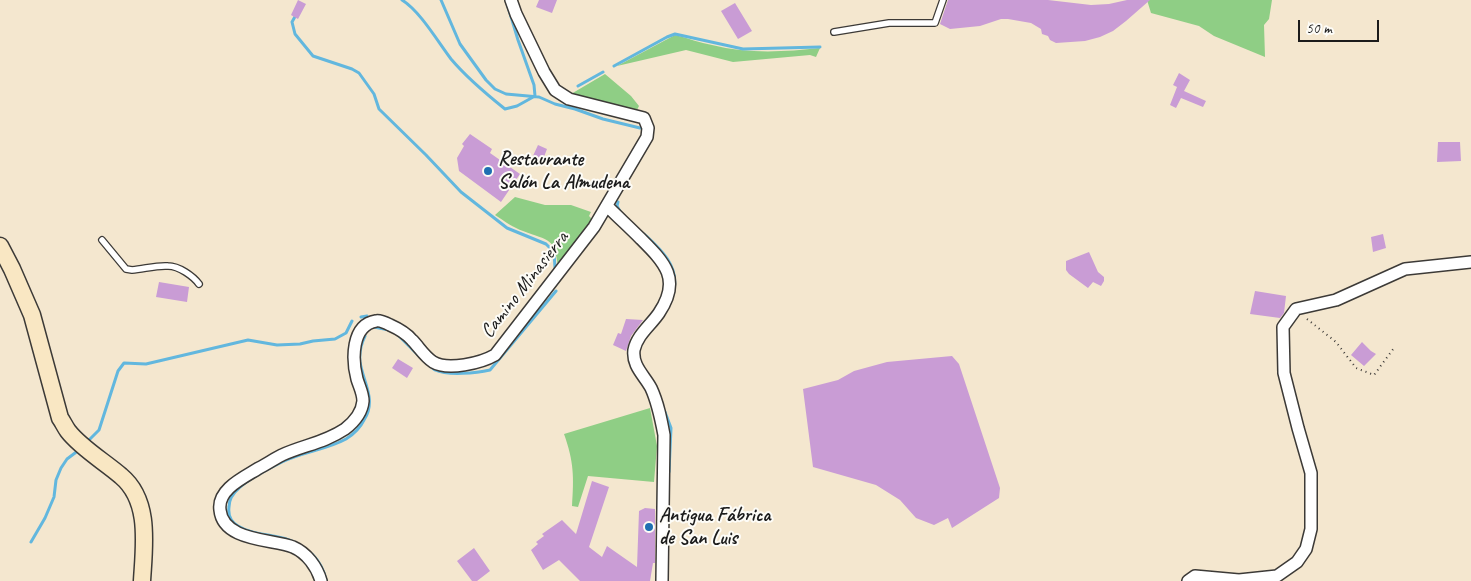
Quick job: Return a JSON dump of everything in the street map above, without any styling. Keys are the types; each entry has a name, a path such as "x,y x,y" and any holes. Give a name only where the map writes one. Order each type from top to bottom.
{"main road":[{"path":"0,246 32,315 60,418 68,432 123,477 134,491 141,508 144,526 142,581"}],"street":[{"name":"Camino Minasierra","path":"321,581 316,568 310,560 294,548 253,539 227,525 222,518 219,508 221,500 227,491 238,481 280,456 332,437 356,420 363,402 354,368 355,355 358,333 364,326 377,321 403,331 434,363 472,364 495,355 588,234 607,206 615,189 647,137 648,128 644,118 569,99 556,90 544,72 516,14 512,0"},
{"path":"607,206 658,256 670,279 668,295 664,306 653,323 638,340 634,351 636,365 650,388 660,414 664,435 662,581"},
{"path":"1188,581 1194,576 1239,580 1277,576 1297,562 1306,549 1311,528 1311,473 1284,373 1284,327 1296,309 1336,300 1405,270 1471,262"}],"lane":[{"path":"834,32 889,23 935,23 943,0"},
{"path":"102,240 126,269 132,270 170,265 186,272 196,279 199,284"}],"path":[{"path":"1296,309 1336,342 1356,368 1374,375 1394,348"}],"green space":[{"path":"1147,0 1272,0 1269,19 1264,25 1265,57 1214,36 1199,26 1151,13"},
{"path":"675,35 739,50 779,51 820,48 816,57 810,55 733,62 686,50 617,66"},
{"path":"605,74 631,96 639,106 637,110 630,110 571,94"},
{"path":"515,197 545,205 571,205 591,212 589,216 593,220 558,268 555,251 549,242 516,228 495,215"},
{"path":"650,408 657,446 654,482 588,476 578,507 572,506 572,470 570,453 564,434"}],"building":[{"path":"298,0 306,4 298,19 291,15"},
{"path":"539,0 557,0 552,13 536,7"},
{"path":"948,0 1048,0 1091,5 1127,0 1150,0 1113,31 1100,37 1085,41 1056,43 1050,40 1048,36 1042,34 1041,29 1031,23 1008,19 1001,19 980,26 950,29 940,24"},
{"path":"735,3 752,31 738,39 721,11"},
{"path":"1179,73 1190,80 1184,91 1206,101 1203,107 1181,98 1176,108 1170,105 1177,87 1173,85"},
{"path":"470,134 492,149 490,153 520,174 501,202 459,171 457,158 464,146 462,144"},
{"path":"1438,142 1460,142 1461,161 1437,162"},
{"path":"538,145 547,149 542,162 532,158"},
{"path":"1383,234 1386,248 1373,252 1371,237"},
{"path":"1089,252 1098,272 1104,277 1101,286 1093,282 1088,288 1066,270 1066,261"},
{"path":"159,282 189,287 187,302 156,297"},
{"path":"1255,291 1286,296 1284,313 1280,318 1250,314"},
{"path":"626,319 643,320 631,336 626,351 613,345 618,333 621,334"},
{"path":"1362,342 1376,354 1364,366 1351,355"},
{"path":"952,356 959,364 1000,488 999,498 952,528 948,518 934,525 916,518 900,500 876,485 813,467 803,389 838,380 854,371 887,362"},
{"path":"398,359 413,368 407,378 392,368"},
{"name":"Antigua Fábrica de San Luis","path":"592,481 609,487 589,547 602,557 607,546 637,567 639,511 645,508 655,509 655,563 653,563 650,581 580,581 559,560 543,570 531,550 538,544 536,542 544,536 542,534 562,520 576,534"},
{"path":"474,548 490,571 477,581 472,581 457,561"}],"waterway":[{"path":"402,0 422,19 457,66 505,109 517,106 535,96 534,85 506,0"},
{"path":"441,0 460,44 486,80 495,89 506,94 539,97 603,119 640,128"},
{"path":"297,13 292,22 295,34 313,56 359,73 374,94 379,109 461,192 507,228 546,244 554,252 555,268"},
{"path":"614,66 675,34 743,49 820,47"},
{"path":"578,86 603,72"},
{"path":"618,202 617,206 621,213"},
{"path":"644,234 661,251 671,265 674,272 674,289"},
{"path":"429,365 435,370 447,373 470,373 490,370 556,291"},
{"path":"361,317 367,316"},
{"path":"87,442 99,430 118,371 124,363 146,364 248,340 277,345 335,339 346,333 352,321"},
{"path":"374,327 389,330"},
{"path":"397,334 419,356"},
{"path":"296,543 252,532 238,526 230,515 230,502 237,490 248,481 277,464 338,443 349,437 359,428 368,413 369,405 368,391 360,358 362,342 365,336"},
{"path":"665,412 671,428 669,472"},
{"path":"31,542 45,518 54,497 56,480 61,468 67,459 79,450"},
{"path":"312,554 321,566 326,580"}],"place":[{"name":"Restaurante Salón La Almudena","path":"488,171"},
{"name":"Antigua Fábrica de San Luis","path":"649,527"}]}
